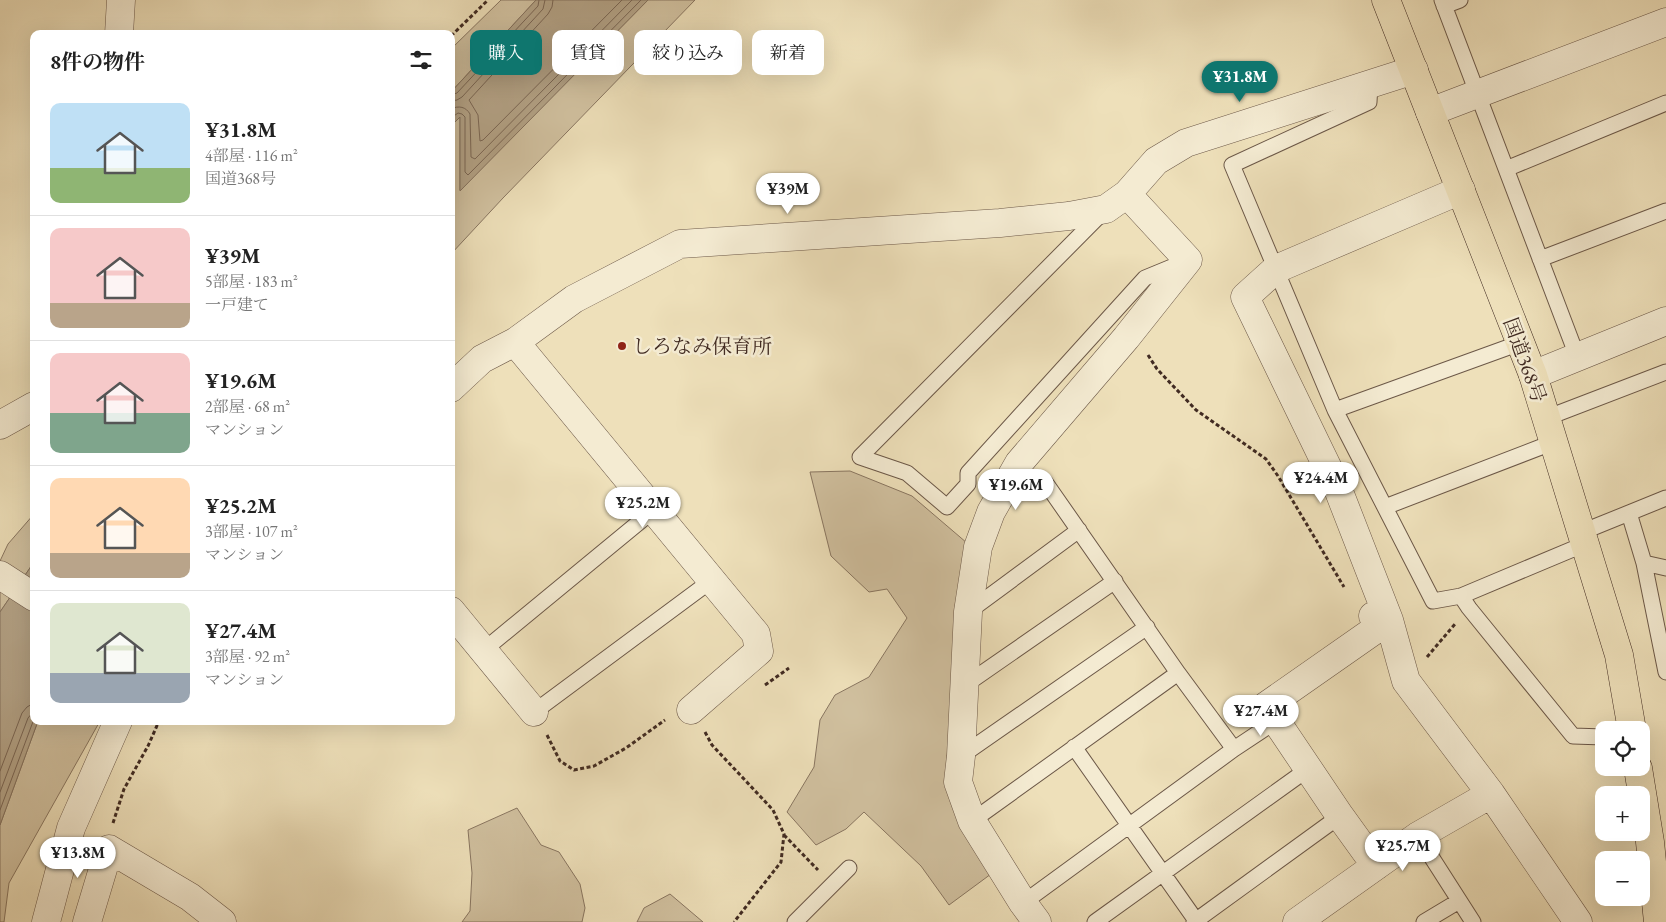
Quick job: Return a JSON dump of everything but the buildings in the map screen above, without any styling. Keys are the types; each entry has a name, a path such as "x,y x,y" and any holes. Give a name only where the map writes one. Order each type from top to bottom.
{"highway":[{"name":"国道368号","path":"1386,0 1533,375 1619,655 1630,721"},
{"path":"1640,776 1658,842 1658,922"}],"street":[{"path":"118,30 121,0"},
{"path":"1430,112 1666,22"},
{"path":"455,384 482,359 515,342 574,299 680,244 1000,223 1069,216 1116,201 1156,161 1186,142 1414,70"},
{"path":"1461,190 1276,269 1245,297 1338,489 1379,618 1406,681 1491,794 1578,922"},
{"path":"1030,912 972,821 958,782 968,612 978,546 991,512 1019,463 1126,338 1188,260 1116,201"},
{"path":"1533,375 1666,321"},
{"path":"515,342 756,634 760,651 691,710"},
{"path":"0,425 30,408"},
{"path":"0,575 30,594"},
{"path":"455,616 534,712"},
{"path":"1376,866 1266,706 1379,618"},
{"path":"46,922 71,828 116,725"},
{"path":"1297,922 1418,836 1491,794"},
{"path":"87,922 109,849 190,897 222,922"}],"lane":[{"path":"1460,0 1443,3 1577,356"},
{"path":"1370,84 1370,102 1232,165 1335,410 1433,601 1465,602 1629,513 1666,498"},
{"path":"1506,169 1666,103"},
{"path":"1116,201 860,457 908,473 947,507 968,484 968,473 1145,278 1188,260"},
{"path":"1540,259 1666,211"},
{"path":"1335,410 1520,343"},
{"path":"1385,507 1550,430 1666,372"},
{"path":"1045,482 1234,750"},
{"path":"484,650 654,510"},
{"path":"1629,513 1644,564 1666,672"},
{"path":"968,612 1079,530"},
{"path":"1644,564 1666,568"},
{"path":"534,712 712,580"},
{"path":"965,686 1114,580"},
{"path":"1465,602 1573,736 1595,737"},
{"path":"961,756 1147,627"},
{"path":"972,821 1178,673"},
{"path":"1030,912 1130,826 1276,721"},
{"path":"1074,747 1196,921 1340,816"},
{"path":"1095,922 1308,768"},
{"path":"1418,836 1473,922"},
{"path":"795,922 849,868"},
{"path":"1424,922 1459,900"}],"path":[{"path":"455,32 488,0"},
{"path":"1147,350 1157,369 1196,410 1266,459 1352,601 1379,618"},
{"path":"1406,681 1465,602"},
{"path":"534,712 560,761 574,770 594,766 626,748 676,713 691,710 712,745 773,810 784,834 811,863"},
{"path":"109,849 112,824 124,789 157,725"},
{"path":"734,922 781,862 784,834"}],"shaded area":[{"path":"501,0 536,0 508,30 470,30"},
{"path":"648,0 695,0 666,30 634,30 634,63 624,73 624,30 618,30"},
{"path":"470,30 470,71 455,88 455,45"},
{"path":"574,75 622,75 455,250 455,122 460,116 460,190"},
{"path":"850,471 912,496 967,543 955,607 953,685 945,783 991,874 949,905 921,866 864,812 846,829 816,845 787,812 814,767 820,720 835,695 869,677 907,618 887,589 869,592 831,556 810,472"},
{"path":"30,519 30,568 0,612 0,561 8,544"},
{"path":"37,725 98,725 9,883 4,922 0,922 0,825"},
{"path":"517,808 541,845 559,852 580,884 585,908 582,922 462,922 470,911 472,873 468,830"},
{"path":"670,894 703,922 637,922 644,908"}],"water":[{"path":"536,0 648,0 618,30 552,30 552,75 574,75 460,191 460,117 455,122 455,88 470,71 470,75 542,75 542,30 508,30"},
{"path":"30,568 30,725 37,725 0,825 0,612"}],"place":[{"name":"しろなみ保育所","path":"622,346"}]}
